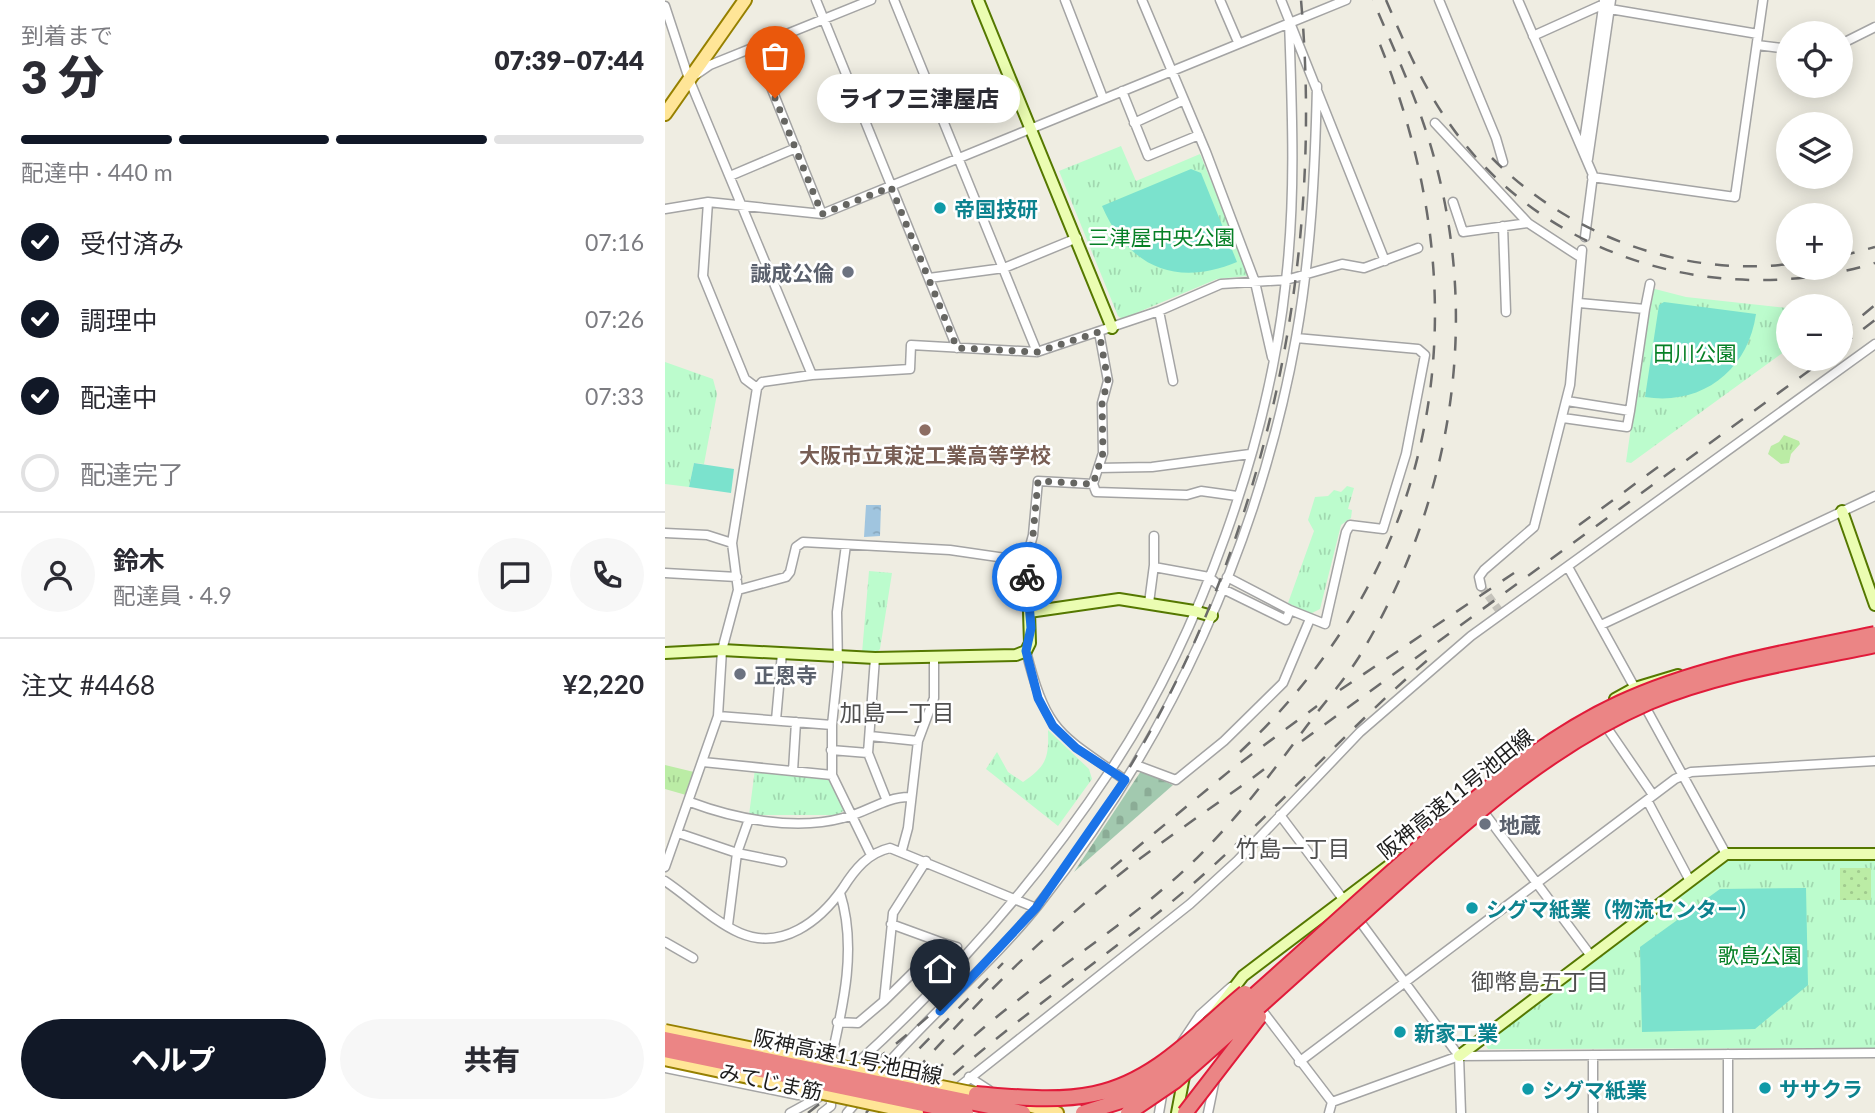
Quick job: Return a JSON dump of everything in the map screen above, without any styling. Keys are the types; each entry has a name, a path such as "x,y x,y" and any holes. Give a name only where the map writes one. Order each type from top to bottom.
{"highway":[{"name":"阪神高速11号池田線","path":"1083,1113 1121,1101 1168,1071 1344,907 1527,758 1596,715 1662,685 1712,669 1875,632"},
{"name":"阪神高速11号池田線","path":"1128,1113 1175,1081 1499,795 1556,753 1601,725 1691,687 1875,645"},
{"path":"976,1094 1062,1098 1109,1090 1153,1070 1344,907"},
{"path":"1185,1113 1241,1038 1317,955"},
{"name":"阪神高速11号池田線","path":"665,1039 1023,1113"},
{"name":"阪神高速11号池田線","path":"665,1050 966,1113"}],"main road":[{"path":"665,114 740,3"},
{"name":"みてじま筋","path":"665,1031 1057,1113"},
{"name":"みてじま筋","path":"665,1059 917,1113"}],"street":[{"path":"816,0 957,348"},
{"path":"689,79 710,65 871,0"},
{"path":"894,0 1037,352"},
{"path":"978,0 1112,328"},
{"path":"1065,0 1103,98"},
{"path":"1142,0 1199,135 1255,282 1273,363"},
{"path":"1220,0 1238,42"},
{"path":"1281,0 1385,261"},
{"path":"665,209 708,202 740,203 822,214 1289,21 1346,0"},
{"path":"1439,0 1496,138 1503,162"},
{"path":"1518,0 1583,149 1592,177 1585,237"},
{"path":"1592,177 1735,197 1763,0"},
{"path":"1534,36 1607,3 1758,34"},
{"path":"1583,149 1607,3"},
{"path":"1587,162 1607,3"},
{"path":"665,6 689,79 811,375"},
{"path":"855,1065 940,985 1018,898 1111,770 1165,674 1209,577 1250,454 1273,363 1286,280 1294,161 1289,21"},
{"path":"1853,38 1875,27"},
{"path":"1757,45 1776,47"},
{"path":"755,47 822,214"},
{"path":"847,1113 883,1069 987,964 1036,908 1136,765 1163,717 1212,616 1269,453 1296,338 1313,206 1317,86"},
{"path":"1122,91 1148,156 1199,135"},
{"path":"1134,123 1184,100"},
{"path":"1435,123 1528,223 1581,254 1579,303 1567,401 1534,527 1484,570 1479,577 1481,586"},
{"path":"730,176 796,148"},
{"path":"708,202 703,276 745,379 757,388"},
{"path":"1453,202 1463,232 1528,223"},
{"path":"1503,226 1506,312"},
{"path":"929,278 1004,268 1077,238"},
{"path":"665,867 718,716 722,650 738,590 732,543 757,388 762,382 811,375 910,369 911,345 1037,352 1159,311 1215,286 1286,280 1342,264 1364,268 1418,248"},
{"path":"1563,418 1627,427 1650,284"},
{"path":"1579,303 1645,309"},
{"path":"1159,311 1174,381"},
{"path":"1099,332 1108,381 1102,402 1103,453 1093,484 1096,492 1187,495 1201,491 1237,496"},
{"path":"1227,578 1310,620 1325,624 1350,525 1383,528 1406,454 1425,355 1418,349 1296,338"},
{"path":"930,1113 969,1077 1190,904 1237,862 1401,694 1501,613 1875,344"},
{"path":"1567,401 1630,411"},
{"path":"1098,468 1152,467 1250,454"},
{"path":"1093,484 1038,481 1033,535 1026,561 1030,643 1026,651 1038,698 1053,726 1076,748 1125,780"},
{"path":"1601,625 1875,496"},
{"path":"1842,510 1875,605"},
{"path":"665,533 707,536 732,543"},
{"path":"1149,603 1154,567 1154,536"},
{"path":"738,590 786,577 790,572 796,547 803,542 950,550 1026,561"},
{"path":"846,545 838,602 838,667 832,725 832,775 871,855"},
{"path":"1154,567 1209,577 1223,589 1286,620 1290,610"},
{"path":"1568,567 1726,854"},
{"path":"665,573 737,577"},
{"path":"1255,604 1260,594"},
{"path":"1029,612 1119,599 1212,616"},
{"path":"1136,765 1176,780 1224,741 1283,683 1310,620"},
{"path":"1160,1113 1166,1076 1182,1041 1200,1015 1243,976 1344,907 1476,801 1595,711 1635,688 1753,657 1875,632"},
{"path":"665,653 722,650 875,658 1016,655 1026,651"},
{"path":"776,720 782,653"},
{"path":"902,850 908,828 909,797 918,741 934,698 934,657"},
{"path":"875,658 868,753 887,801"},
{"path":"1595,711 1650,797 1690,881"},
{"path":"718,716 832,725"},
{"path":"793,771 796,722"},
{"path":"870,736 918,741"},
{"path":"831,750 868,753"},
{"path":"1299,1062 1650,797 1683,775 1875,761"},
{"path":"703,762 832,775"},
{"path":"689,802 749,819 828,820 852,815 887,801 909,797"},
{"path":"1476,801 1591,956"},
{"path":"1280,816 1344,907 1406,982 1459,1056 1461,1113"},
{"path":"728,925 737,853 749,819"},
{"path":"678,833 737,853 782,862"},
{"path":"665,881 740,933 758,938 790,934 810,925 871,855 890,848 902,850 1036,908"},
{"path":"1332,1102 1459,1056 1726,854 1875,854"},
{"path":"884,1002 893,914 926,861"},
{"path":"790,1113 823,1094 831,1060 849,951 849,922 840,892"},
{"path":"891,924 957,947"},
{"path":"665,942 693,958"},
{"path":"837,1022 858,1023 884,1002 943,943"},
{"path":"1243,976 1256,1002 1332,1102"},
{"path":"1177,1113 1184,1076 1199,1039 1211,1018 1243,976"},
{"path":"1208,1113 1227,1020 1243,976"},
{"path":"665,1025 883,1069"},
{"path":"1459,1056 1875,1053"},
{"path":"1728,1054 1728,1113"},
{"path":"1593,1055 1593,1113"},
{"path":"665,1068 798,1095 823,1094 831,1100 831,1106 822,1113"},
{"path":"969,1077 983,1089 1106,1113"},
{"path":"798,1095 800,1106"},
{"path":"1329,1113 1332,1102"}],"green space":[{"name":"三津屋中央公園","path":"1121,146 1136,181 1200,154 1249,273 1247,276 1217,279 1122,319 1118,316 1059,171"},
{"path":"1191,169 1201,173 1237,262 1214,270 1174,272 1140,257 1125,244 1102,206"},
{"name":"田川公園","path":"1651,288 1686,297 1776,307 1776,358 1631,463 1626,462"},
{"path":"1664,302 1756,314 1743,352 1719,380 1703,390 1685,396 1645,397 1659,305"},
{"path":"665,362 713,379 717,394 704,464 694,463 689,487 665,484"},
{"path":"1784,435 1799,441 1800,444 1791,454 1789,463 1781,464 1768,454 1771,446 1779,442"},
{"path":"694,463 734,469 731,493 689,487"},
{"path":"1347,486 1354,488 1348,509 1352,510 1351,518 1341,525 1320,609 1310,614 1288,603 1314,531 1308,520 1315,497 1328,496 1334,490 1341,492"},
{"path":"869,571 892,573 880,649 875,654 862,653"},
{"path":"1048,730 1089,769 1092,779 1058,826 986,769 997,752 1008,772 1023,782 1045,761"},
{"path":"665,765 694,772 686,795 665,789"},
{"path":"755,769 828,778 845,810 837,815 749,815"},
{"path":"1141,771 1173,785 1074,872"},
{"name":"歌島公園","path":"1728,861 1875,861 1875,1048 1488,1049 1485,1044"},
{"path":"1840,868 1871,868 1871,900 1840,900"},
{"path":"1806,888 1808,985 1755,1029 1642,1032 1640,947 1720,889"}],"water":[{"path":"866,505 881,505 880,536 864,537"}],"tunnel":[{"path":"1481,586 1501,613"}],"railway":[{"path":"808,1113 894,1046 955,992 1060,872 1133,762 1193,645 1241,521 1276,394 1297,263 1306,132 1301,0"},
{"path":"893,1113 981,1030 1145,904 1203,852 1257,791 1346,675 1359,657 1392,596 1419,532 1438,466 1451,398 1456,330 1453,261 1443,193 1424,125 1373,0"},
{"path":"1386,0 1422,78 1449,123 1488,170 1533,209 1584,239 1639,262 1697,275 1756,280 1816,276 1875,263"},
{"path":"1240,752 1309,677 1363,596 1401,510 1425,421 1435,329 1430,234 1411,138 1379,42"},
{"path":"1492,158 1522,185 1555,209 1591,229 1629,245 1708,264 1776,265"},
{"path":"1853,253 1875,247"},
{"path":"1853,323 1875,305"},
{"path":"1853,337 1875,320"},
{"path":"1302,741 1809,371"},
{"path":"1579,525 1669,459"},
{"path":"1340,690 1514,573"},
{"path":"912,1113 1012,1026 1187,889 1437,652"},
{"path":"1111,869 1232,769 1317,706"},
{"path":"879,1113 986,995 1073,913 1145,855 1271,764"},
{"path":"866,1113 909,1059 1003,963"}],"way so far":[{"path":"775,98 822,214 891,187 957,348 1037,352 1099,332 1108,381 1102,402 1103,453 1093,484 1038,481 1033,535 1026,561 1027,577"}],"place":[{"name":"ライフ三津屋店","path":"775,98"},
{"name":"帝国技研","path":"940,208"},
{"name":"誠成公倫","path":"848,272"},
{"name":"大阪市立東淀工業高等学校","path":"925,430"},
{"name":"正恩寺","path":"740,674"},
{"name":"地蔵","path":"1485,824"},
{"name":"シグマ紙業（物流センター）","path":"1472,908"},
{"name":"新家工業","path":"1400,1032"},
{"name":"ササクラ","path":"1765,1088"},
{"name":"シグマ紙業","path":"1528,1089"}],"district":[{"name":"加島一丁目","path":"897,712"},
{"name":"竹島一丁目","path":"1293,848"},
{"name":"御幣島五丁目","path":"1540,981"}],"route":[{"path":"940,1011 987,964 1036,908 1109,807 1125,780 1076,748 1053,726 1038,698 1026,651 1030,643 1031,628 1027,577"}]}
